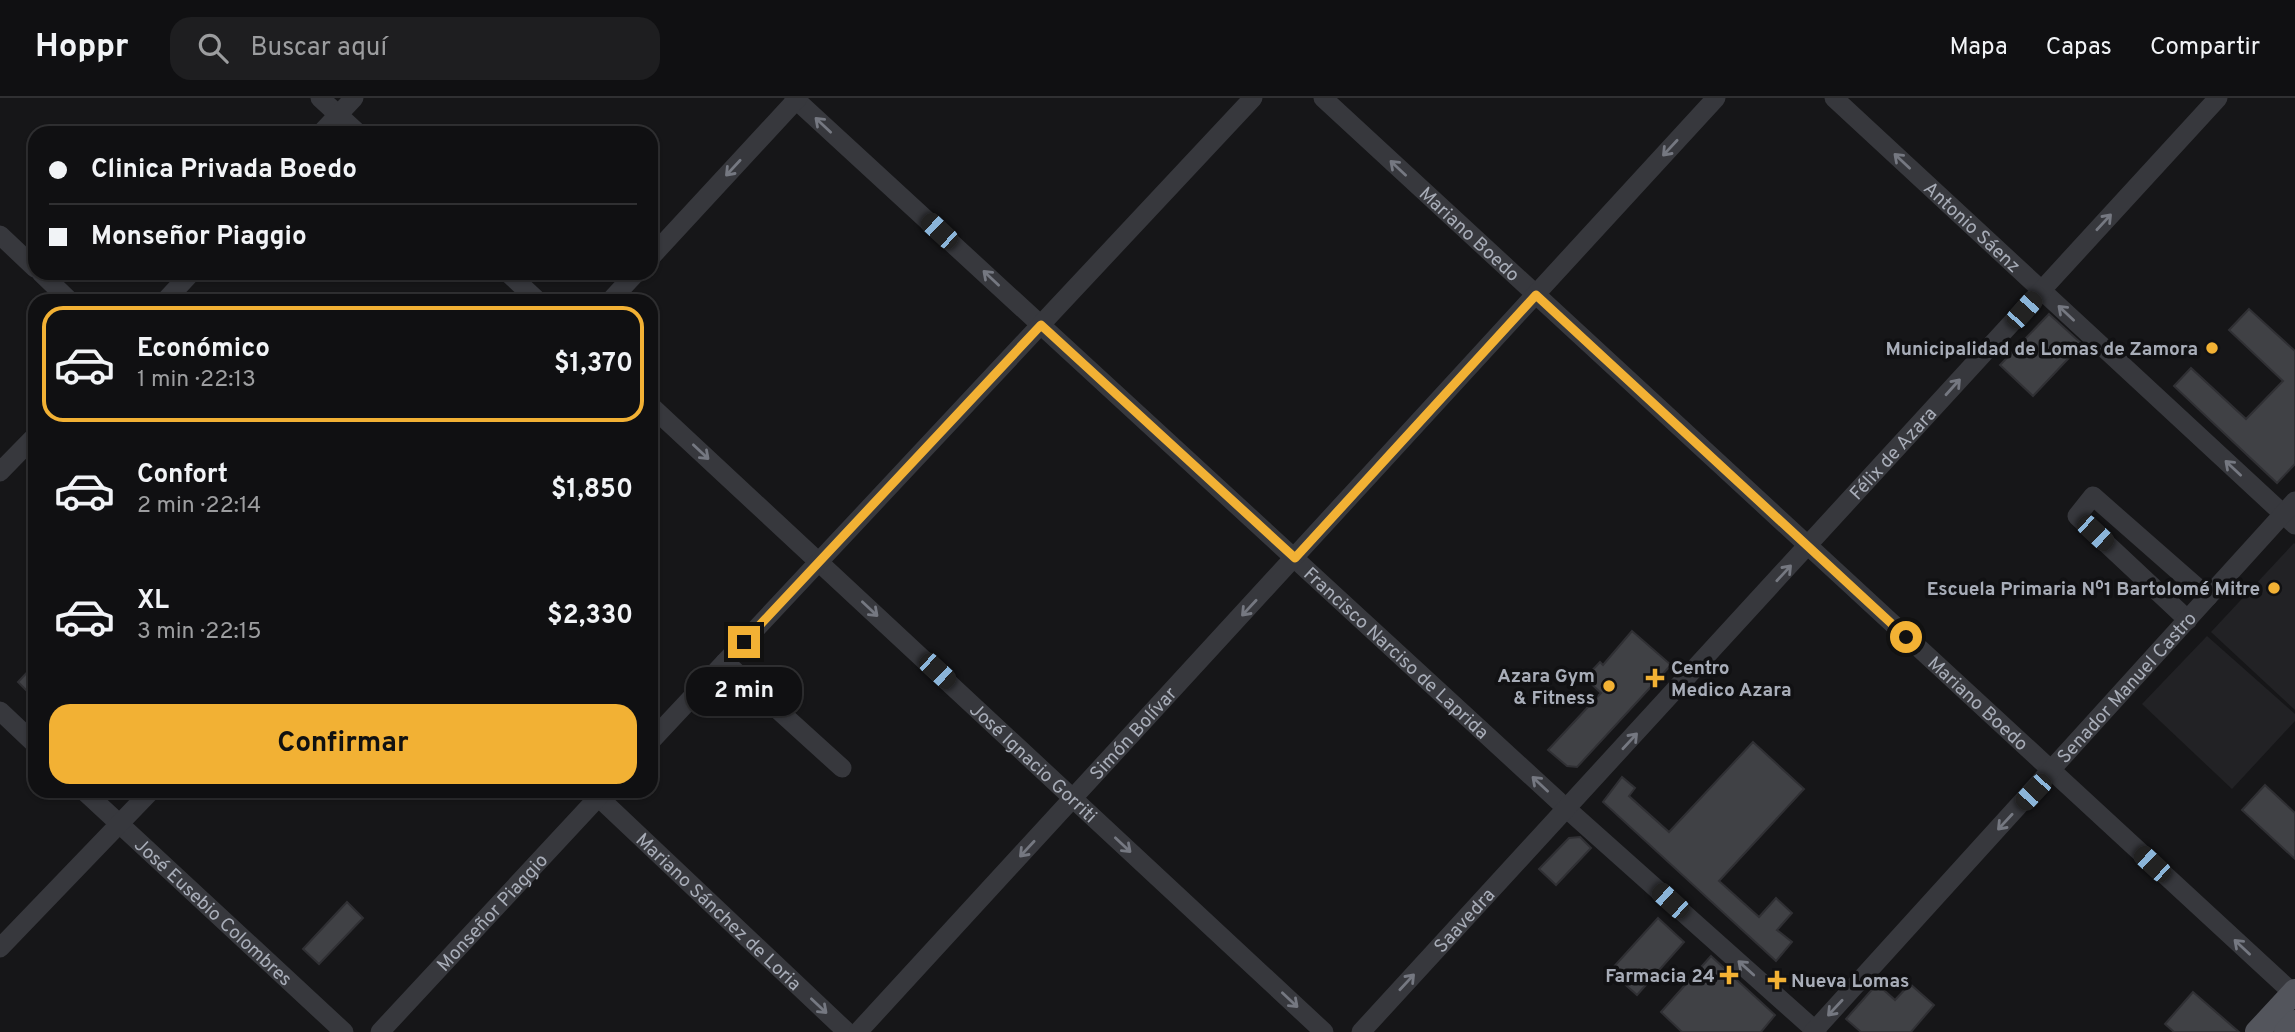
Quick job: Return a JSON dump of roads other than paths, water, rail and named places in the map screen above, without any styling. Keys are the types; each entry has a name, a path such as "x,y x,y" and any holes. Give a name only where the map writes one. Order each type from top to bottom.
{"main road":[{"path":"2257,1032 2294,993"},
{"path":"2286,1032 2295,1022"}],"street":[{"path":"320,98 350,126"},
{"path":"328,126 354,98"},
{"path":"658,734 1252,98"},
{"name":"Mariano Boedo","path":"1323,98 2294,993"},
{"name":"Simón Bolívar","path":"858,1032 1716,98"},
{"name":"Antonio Sáenz","path":"1834,98 2041,290 2291,513"},
{"name":"Félix de Azara","path":"1567,809 2218,98"},
{"path":"658,249 796,99"},
{"name":"Francisco Narciso de Laprida","path":"796,99 1567,809 1815,1031"},
{"path":"0,235 28,261"},
{"path":"48,280 63,294"},
{"path":"172,294 184,280"},
{"path":"516,280 530,294"},
{"path":"616,294 630,280"},
{"name":"José Ignacio Gorriti","path":"658,413 1324,1032"},
{"path":"0,472 28,443"},
{"path":"2188,620 2077,516 2093,496 2208,597"},
{"name":"Senador Manuel Castro","path":"1815,1031 2208,597 2291,513"},
{"path":"725,662 842,768"},
{"path":"0,711 28,737"},
{"name":"José Eusebio Colombres","path":"91,798 344,1032"},
{"path":"0,948 144,798"},
{"name":"Monseñor Piaggio","path":"380,1032 593,798"},
{"name":"Mariano Sánchez de Loria","path":"603,798 847,1032"},
{"name":"Saavedra","path":"1361,1032 1567,809"}],"place":[{"name":"Municipalidad de Lomas de Zamora","path":"2212,348"},
{"name":"Escuela Primaria Nº1 Bartolomé Mitre","path":"2274,588"},
{"name":"Centro Medico Azara","path":"1655,678"},
{"name":"Azara Gym & Fitness","path":"1609,686"},
{"name":"Farmacia 24","path":"1729,975"},
{"name":"Nueva Lomas","path":"1777,980"}]}
